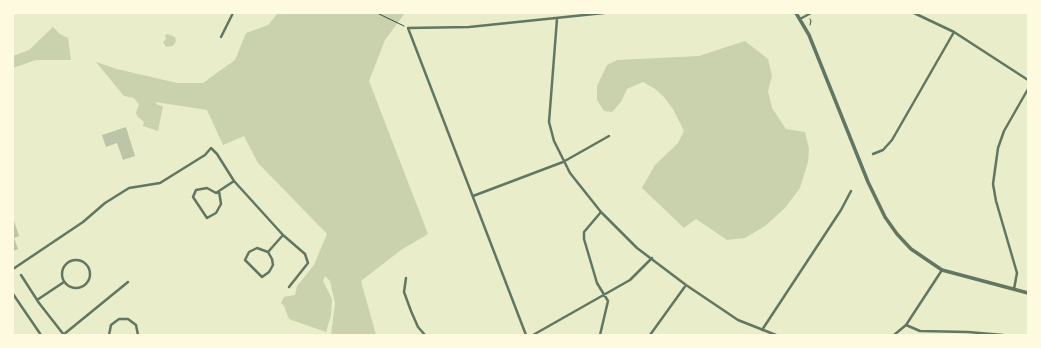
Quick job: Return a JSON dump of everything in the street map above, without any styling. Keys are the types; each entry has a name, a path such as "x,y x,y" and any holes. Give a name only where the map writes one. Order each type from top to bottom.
{"street":[{"path":"221,37 233,13"},
{"path":"526,335 408,28 470,27 604,13"},
{"path":"796,13 821,64 868,182 885,217 897,234 911,250 942,270 1028,293"},
{"path":"800,19 811,13"},
{"path":"914,13 954,32 1028,80"},
{"path":"557,19 549,122 554,141 563,162 601,212 637,248 686,285 738,320 776,335"},
{"path":"873,154 883,150 892,140 954,32"},
{"path":"1014,289 1017,273 996,201 993,184 998,148 1004,130 1028,89"},
{"path":"473,196 563,162 609,136"},
{"path":"13,269 83,222 105,203 129,188 160,183 205,155 211,148 217,154 234,181 283,235 305,254 308,263 289,287"},
{"path":"219,191 221,204 216,213 207,218 193,197 196,190 207,188 216,193 219,191 234,181"},
{"path":"762,330 841,210 851,191"},
{"path":"600,335 608,301 597,283 584,239 584,232 601,212"},
{"path":"268,252 283,235"},
{"path":"257,248 268,252 272,258 273,265 269,272 262,276 245,260 249,252 257,248"},
{"path":"533,335 630,280 652,258"},
{"path":"80,260 88,265 90,269 90,278 85,286 76,289 64,282 62,273 63,268 70,261 80,260"},
{"path":"894,335 906,324 942,270"},
{"path":"21,275 37,300 64,335 128,282"},
{"path":"406,278 404,292 418,327 425,335"},
{"path":"37,300 64,282"},
{"path":"650,335 686,285"},
{"path":"13,294 41,335"},
{"path":"109,335 111,325 119,319 124,319 133,322 138,330 138,335"},
{"path":"906,324 920,331 968,332 1003,335"}],"path":[{"path":"377,13 408,28"},
{"path":"808,15 811,21 810,29"}],"green space":[{"path":"278,13 405,13 385,40 369,81 428,234 401,250 361,281 376,335 331,335 335,303 330,281 325,276 323,281 332,299 331,315 326,332 289,319 284,306 281,303 284,297 295,295 297,286 314,265 327,234 258,163 244,136 223,145 207,110 155,102 158,105 163,106 158,131 143,126 144,122 137,116 136,112 139,105 134,98 124,96 96,62 117,69 177,83 203,83 235,60 246,33 268,25"},
{"path":"53,27 60,34 68,38 71,60 36,60 13,68 13,56 29,50"},
{"path":"168,34 175,37 176,41 173,46 166,47 163,42 166,39 165,35"},
{"path":"745,41 768,59 772,76 768,91 772,108 786,129 805,132 809,149 808,162 800,188 785,208 765,226 745,238 727,240 696,219 684,228 642,188 655,165 678,143 684,131 673,109 664,97 655,89 643,82 627,89 621,102 612,112 604,111 597,100 597,86 607,65 617,60 699,56"}],"building":[{"path":"126,127 135,156 123,160 117,143 106,147 102,135"},
{"path":"13,218 19,236 14,238 18,249 13,251"}]}
